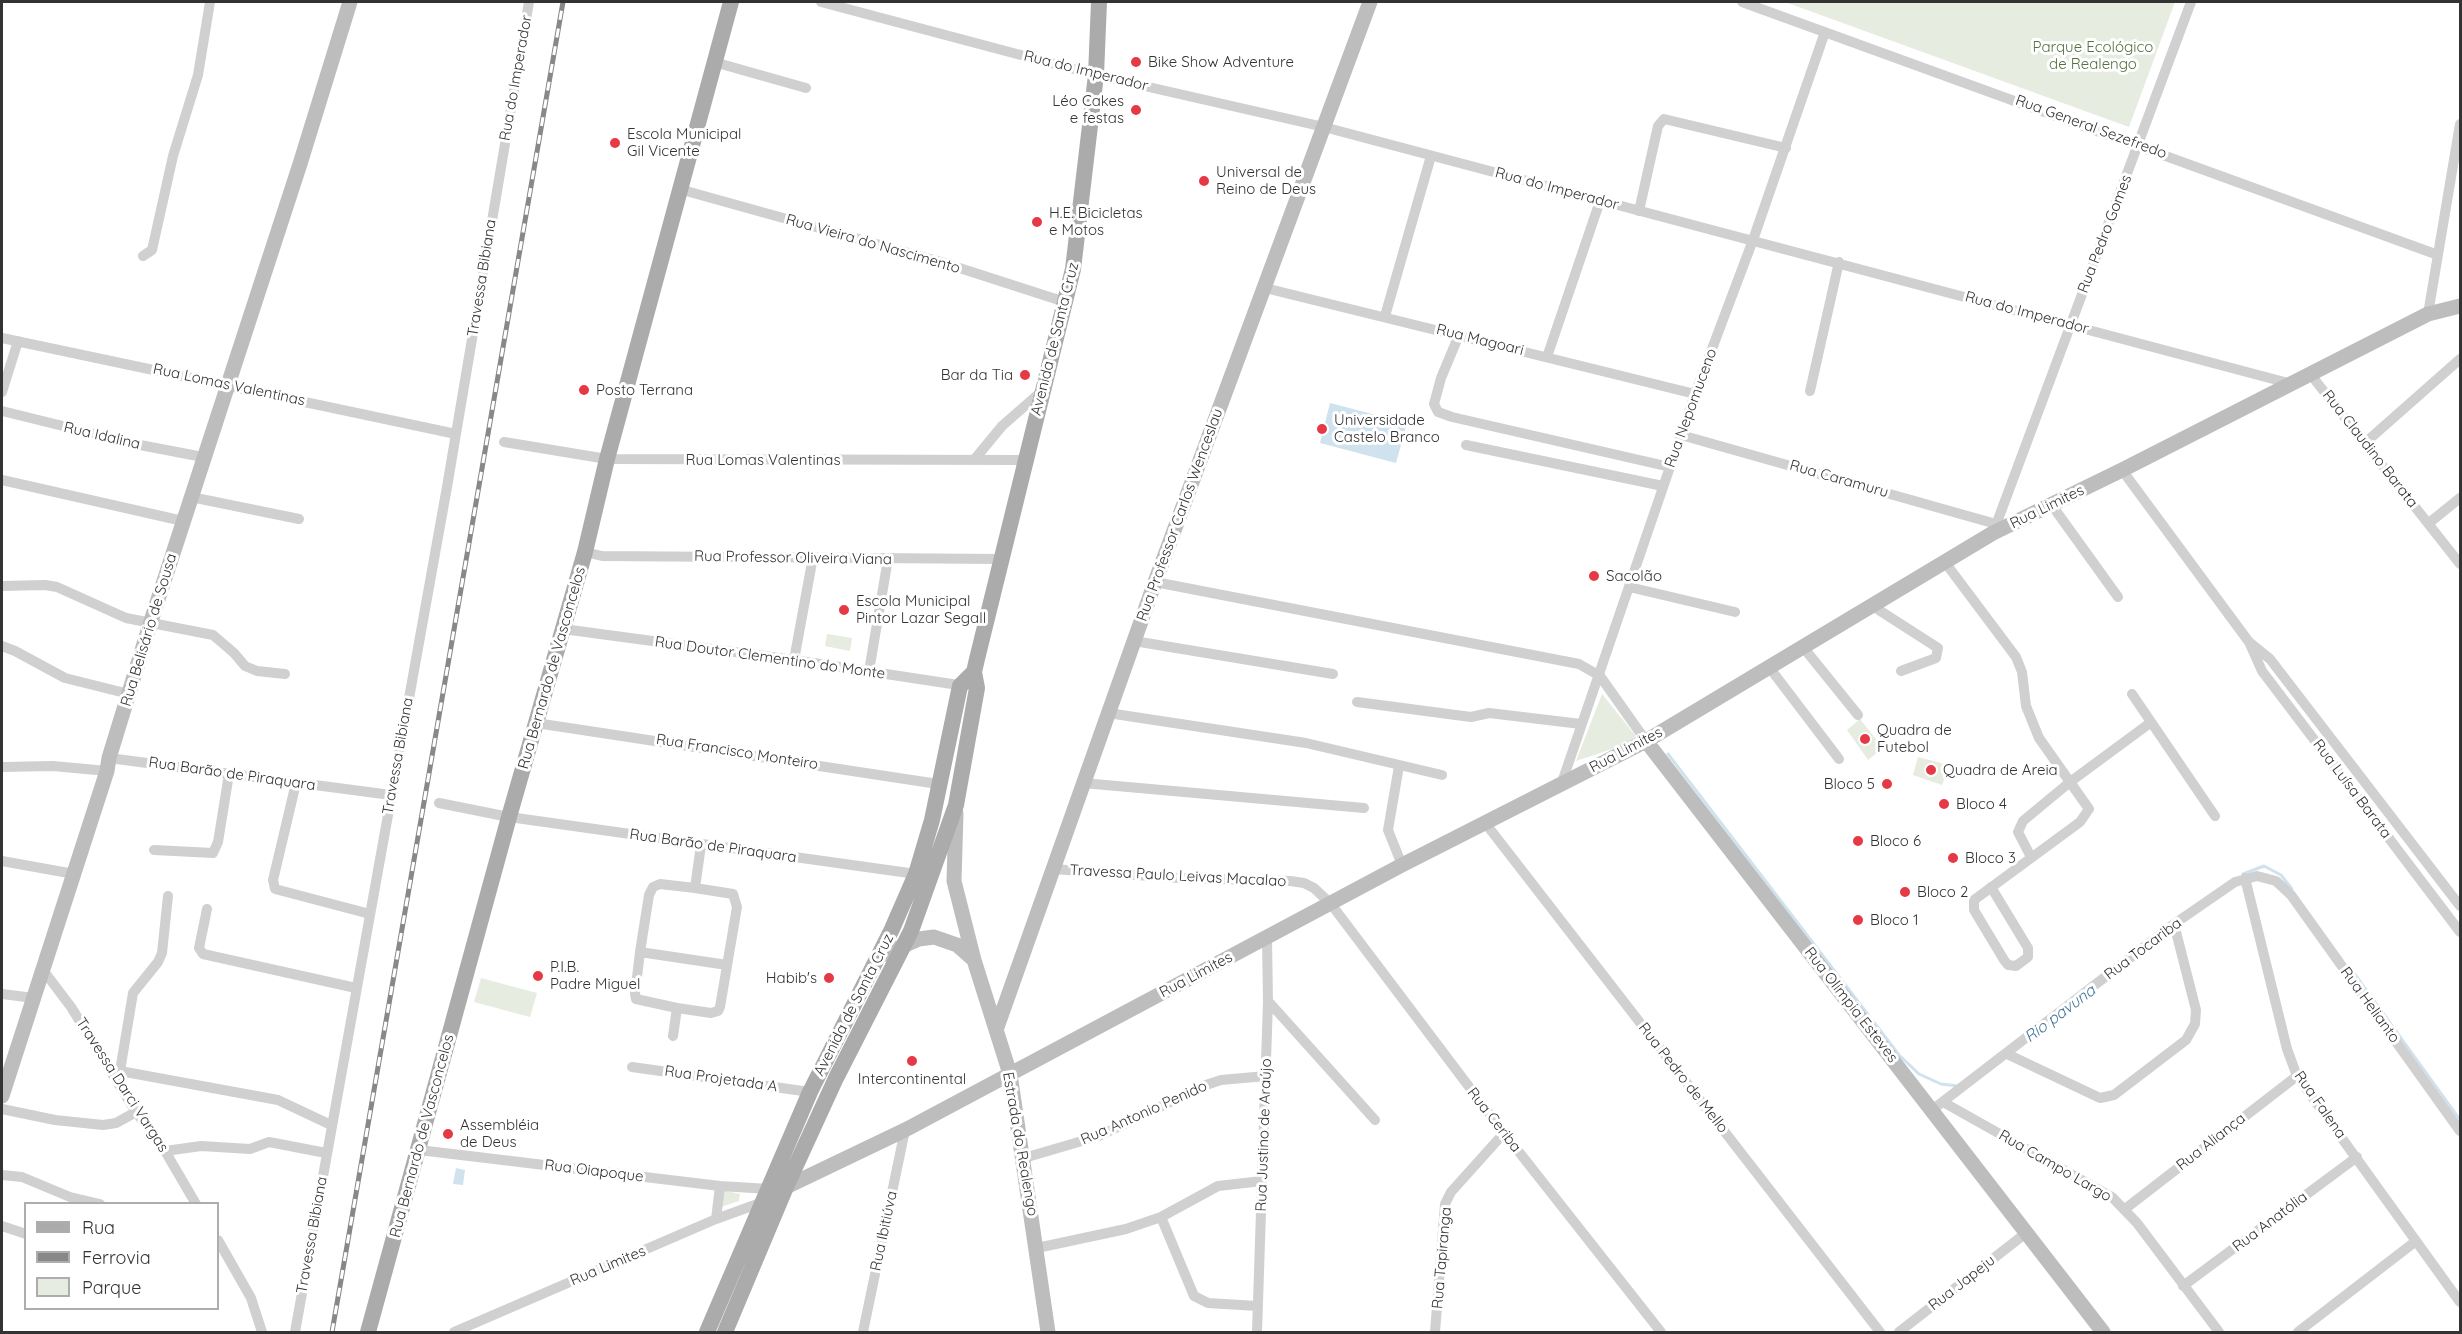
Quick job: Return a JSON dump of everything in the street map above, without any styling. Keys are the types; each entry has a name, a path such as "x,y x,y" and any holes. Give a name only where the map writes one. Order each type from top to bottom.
{"main road":[{"name":"Rua Bernardo de Vasconcelos","path":"368,1332 509,817 585,552 607,459 731,2"},
{"name":"Avenida de Santa Cruz","path":"725,1332 786,1187 836,1078 904,945 943,848 956,805 976,680 1002,559 1073,269 1096,75 1099,2"},
{"path":"960,686 976,680"},
{"name":"Avenida de Santa Cruz","path":"707,1332 810,1092 878,957 916,874 928,836 960,686"}],"street":[{"path":"143,256 152,250 173,156 198,75 210,2"},
{"name":"Rua Belisário de Sousa","path":"2,1096 74,874 190,497 300,164 350,2"},
{"name":"Rua do Imperador","path":"498,180 529,2"},
{"name":"Rua do Imperador","path":"821,2 1096,75 1324,128 1839,262 2292,384"},
{"name":"Rua Professor Carlos Wenceslau","path":"996,1030 1155,582 1370,2"},
{"name":"Rua General Sezefredo","path":"1742,2 2139,144 2438,255"},
{"name":"Rua Pedro Gomes","path":"1994,528 2191,2"},
{"name":"Rua Nepomuceno","path":"1561,785 1695,394 1753,240 1825,32"},
{"path":"714,62 806,88"},
{"path":"1639,211 1658,126 1664,119 1786,148"},
{"path":"2428,314 2460,123"},
{"path":"1385,316 1431,156"},
{"name":"Travessa Bibiana","path":"295,1332 456,434 498,180"},
{"name":"Rua Vieira do Nascimento","path":"678,194 941,262 1065,302"},
{"path":"1547,357 1600,201"},
{"path":"1810,391 1839,262"},
{"name":"Rua Magoari","path":"1265,288 1695,394"},
{"name":"Rua Limites","path":"786,1187 905,1130 1401,865 1486,824 1646,741 1944,561 1994,528 2122,470 2428,314 2460,306"},
{"path":"1460,335 1441,378 1434,404 1438,412 1670,467"},
{"name":"Rua Lomas Valentinas","path":"2,338 456,434"},
{"path":"2,392 18,341"},
{"path":"2366,442 2460,358"},
{"name":"Rua Claudino Barata","path":"2311,375 2460,564"},
{"path":"974,460 1002,426 1042,391"},
{"name":"Rua Idalina","path":"2,411 130,443 203,457"},
{"name":"Rua Caramuru","path":"1681,435 1994,528"},
{"name":"Rua Lomas Valentinas","path":"504,442 607,459 1025,460"},
{"path":"1466,445 1662,490"},
{"name":"Rua Luísa Barata","path":"2122,470 2460,932"},
{"path":"2,480 183,521"},
{"path":"190,497 299,519"},
{"name":"Rua Claudino Barata","path":"2429,523 2460,498"},
{"path":"2051,504 2118,597"},
{"name":"Rua Professor Oliveira Viana","path":"585,552 602,556 1002,559"},
{"path":"794,660 813,557"},
{"path":"869,671 888,559"},
{"path":"1944,561 2016,657 2022,672 2026,706 2039,738 2089,806 2089,813 1990,887 1974,900 1972,905 2004,960 2008,965 2016,966 2028,957 2028,948 1990,887"},
{"path":"1155,582 1569,662 1590,669 1600,676"},
{"path":"2,586 30,584 57,587 113,613 213,635 245,666 256,671 285,675"},
{"path":"1629,587 1735,612"},
{"path":"1877,601 1938,648 1936,658 1901,671"},
{"name":"Rua Doutor Clementino do Monte","path":"563,629 794,660 960,686"},
{"path":"1134,641 1333,674"},
{"path":"2,646 65,678 129,694"},
{"path":"1803,647 1857,715"},
{"name":"Rua Luísa Barata","path":"2253,652 2270,659 2460,906"},
{"path":"1769,668 1839,759"},
{"name":"Rua Olímpia Esteves","path":"1600,676 1646,741 1938,1106 2026,1233 2103,1332"},
{"path":"2132,694 2215,816"},
{"path":"1357,702 1471,717 1489,713 1581,724"},
{"path":"1108,712 1306,743 1442,775"},
{"name":"Rua Francisco Monteiro","path":"536,723 938,784"},
{"path":"2031,857 2018,832 2019,827 2070,782 2150,723"},
{"name":"Rua Barão de Piraquara","path":"2,767 108,764 229,774 391,795"},
{"path":"1399,766 1388,830 1401,865"},
{"path":"154,850 213,853 218,842 229,774"},
{"path":"296,783 273,880 275,889 370,914"},
{"path":"1083,783 1364,808"},
{"name":"Rua Barão de Piraquara","path":"439,803 509,817 916,874"},
{"name":"Estrada do Realengo","path":"956,805 954,881 974,960 1010,1074 1048,1332"},
{"name":"Rua Pedro de Mello","path":"1486,824 1880,1332"},
{"path":"694,888 701,845"},
{"path":"2,861 74,874"},
{"name":"Travessa Paulo Leivas Macalao","path":"1053,869 1178,878 1297,882 1314,888 1330,904"},
{"name":"Rua Helianto","path":"2245,878 2257,876 2276,881 2291,895 2460,1131"},
{"name":"Rua Tocariba","path":"1938,1106 2174,924 2245,878"},
{"name":"Rua Falena","path":"2245,878 2287,1049 2296,1076 2460,1302"},
{"path":"660,884 694,888 729,893 736,897 737,907 728,965 718,1011 711,1013 642,1003 636,999 634,994 640,952 649,895 653,886 660,884"},
{"path":"119,1083 133,993 158,962 162,952 168,896"},
{"name":"Rua Ceriba","path":"1330,904 1504,1133 1661,1332"},
{"path":"207,909 200,952 357,988"},
{"path":"2007,1054 2100,1098 2114,1095 2186,1040 2195,1024 2196,1010 2174,924"},
{"name":"Rua Justino de Araújo","path":"1257,1332 1268,1001 1267,938"},
{"path":"878,957 920,939 947,940 974,960"},
{"path":"640,952 728,965"},
{"name":"Travessa Darci Vargas","path":"43,970 71,1007 195,1202"},
{"path":"983,988 996,995 1012,985"},
{"path":"2,994 34,998"},
{"path":"1268,1001 1375,1119"},
{"path":"673,1036 677,1008"},
{"name":"Rua Projetada A","path":"632,1067 810,1092"},
{"path":"120,1071 270,1098 331,1125"},
{"name":"Rua Antonio Penido","path":"1024,1158 1099,1136 1206,1085 1221,1080 1266,1076"},
{"name":"Rua Aliança","path":"2125,1209 2296,1076"},
{"name":"Rua Campo Largo","path":"1938,1106 2096,1187 2125,1209 2219,1332"},
{"path":"2,1109 95,1125 110,1125 136,1112"},
{"name":"Rua Ibitiúva","path":"862,1332 905,1130"},
{"name":"Rua Tapiranga","path":"1436,1332 1445,1204 1451,1192 1504,1133"},
{"path":"165,1151 201,1146 250,1149 269,1142 326,1153"},
{"name":"Rua Oiapoque","path":"419,1150 720,1186 766,1195"},
{"name":"Rua Anatólia","path":"2184,1286 2357,1157"},
{"path":"2,1174 22,1177 70,1197 95,1202"},
{"path":"1037,1248 1114,1233 1161,1217 1218,1186 1262,1181"},
{"path":"716,1219 720,1186"},
{"name":"Rua Limites","path":"454,1332 716,1219 766,1195"},
{"path":"1161,1217 1194,1296 1208,1303 1257,1306"},
{"path":"2,1226 24,1233"},
{"name":"Rua Japeju","path":"1899,1332 2026,1233"},
{"path":"2298,1332 2416,1241"},
{"path":"221,1253 250,1299 262,1332"}],"green space":[{"name":"Parque Ecológico de Realengo","path":"1785,2 2175,2 2129,127"},
{"path":"827,634 852,638 850,651 825,646"},
{"path":"1602,694 1639,740 1576,761"},
{"name":"Quadra de Futebol","path":"1860,719 1883,748 1868,760 1847,730"},
{"name":"Quadra de Areia","path":"1918,757 1949,765 1942,785 1913,775"},
{"path":"481,978 537,993 530,1017 474,1002"},
{"path":"722,1190 740,1194 739,1201 721,1207"}],"water":[{"path":"1330,403 1407,423 1396,463 1320,443"},
{"path":"456,1168 465,1170 463,1185 453,1184"}],"waterway":[{"name":"Rio pavuna","path":"1668,754 1899,1055 1919,1074 1941,1084 1958,1086"},
{"name":"Rio pavuna","path":"2243,874 2264,866 2281,875 2292,889"},
{"name":"Rio pavuna","path":"2351,969 2460,1120"}],"railway":[{"path":"332,1332 563,2"}],"place":[{"name":"Bike Show Adventure","path":"1136,62"},
{"name":"Léo Cakes e festas","path":"1136,110"},
{"name":"Escola Municipal Gil Vicente","path":"615,143"},
{"name":"Universal de Reino de Deus","path":"1204,181"},
{"name":"H.E. Bicicletas e Motos","path":"1037,222"},
{"name":"Bar da Tia","path":"1025,375"},
{"name":"Posto Terrana","path":"584,390"},
{"name":"Universidade Castelo Branco","path":"1322,429"},
{"name":"Sacolão","path":"1594,576"},
{"name":"Escola Municipal Pintor Lazar Segall","path":"844,610"},
{"name":"Quadra de Futebol","path":"1865,739"},
{"name":"Quadra de Areia","path":"1931,770"},
{"name":"Bloco 5","path":"1887,784"},
{"name":"Bloco 4","path":"1944,804"},
{"name":"Bloco 6","path":"1858,841"},
{"name":"Bloco 3","path":"1953,858"},
{"name":"Bloco 2","path":"1905,892"},
{"name":"Bloco 1","path":"1858,920"},
{"name":"P.I.B. Padre Miguel","path":"538,976"},
{"name":"Habib's","path":"829,978"},
{"name":"Intercontinental","path":"912,1061"},
{"name":"Assembléia de Deus","path":"448,1134"}]}
